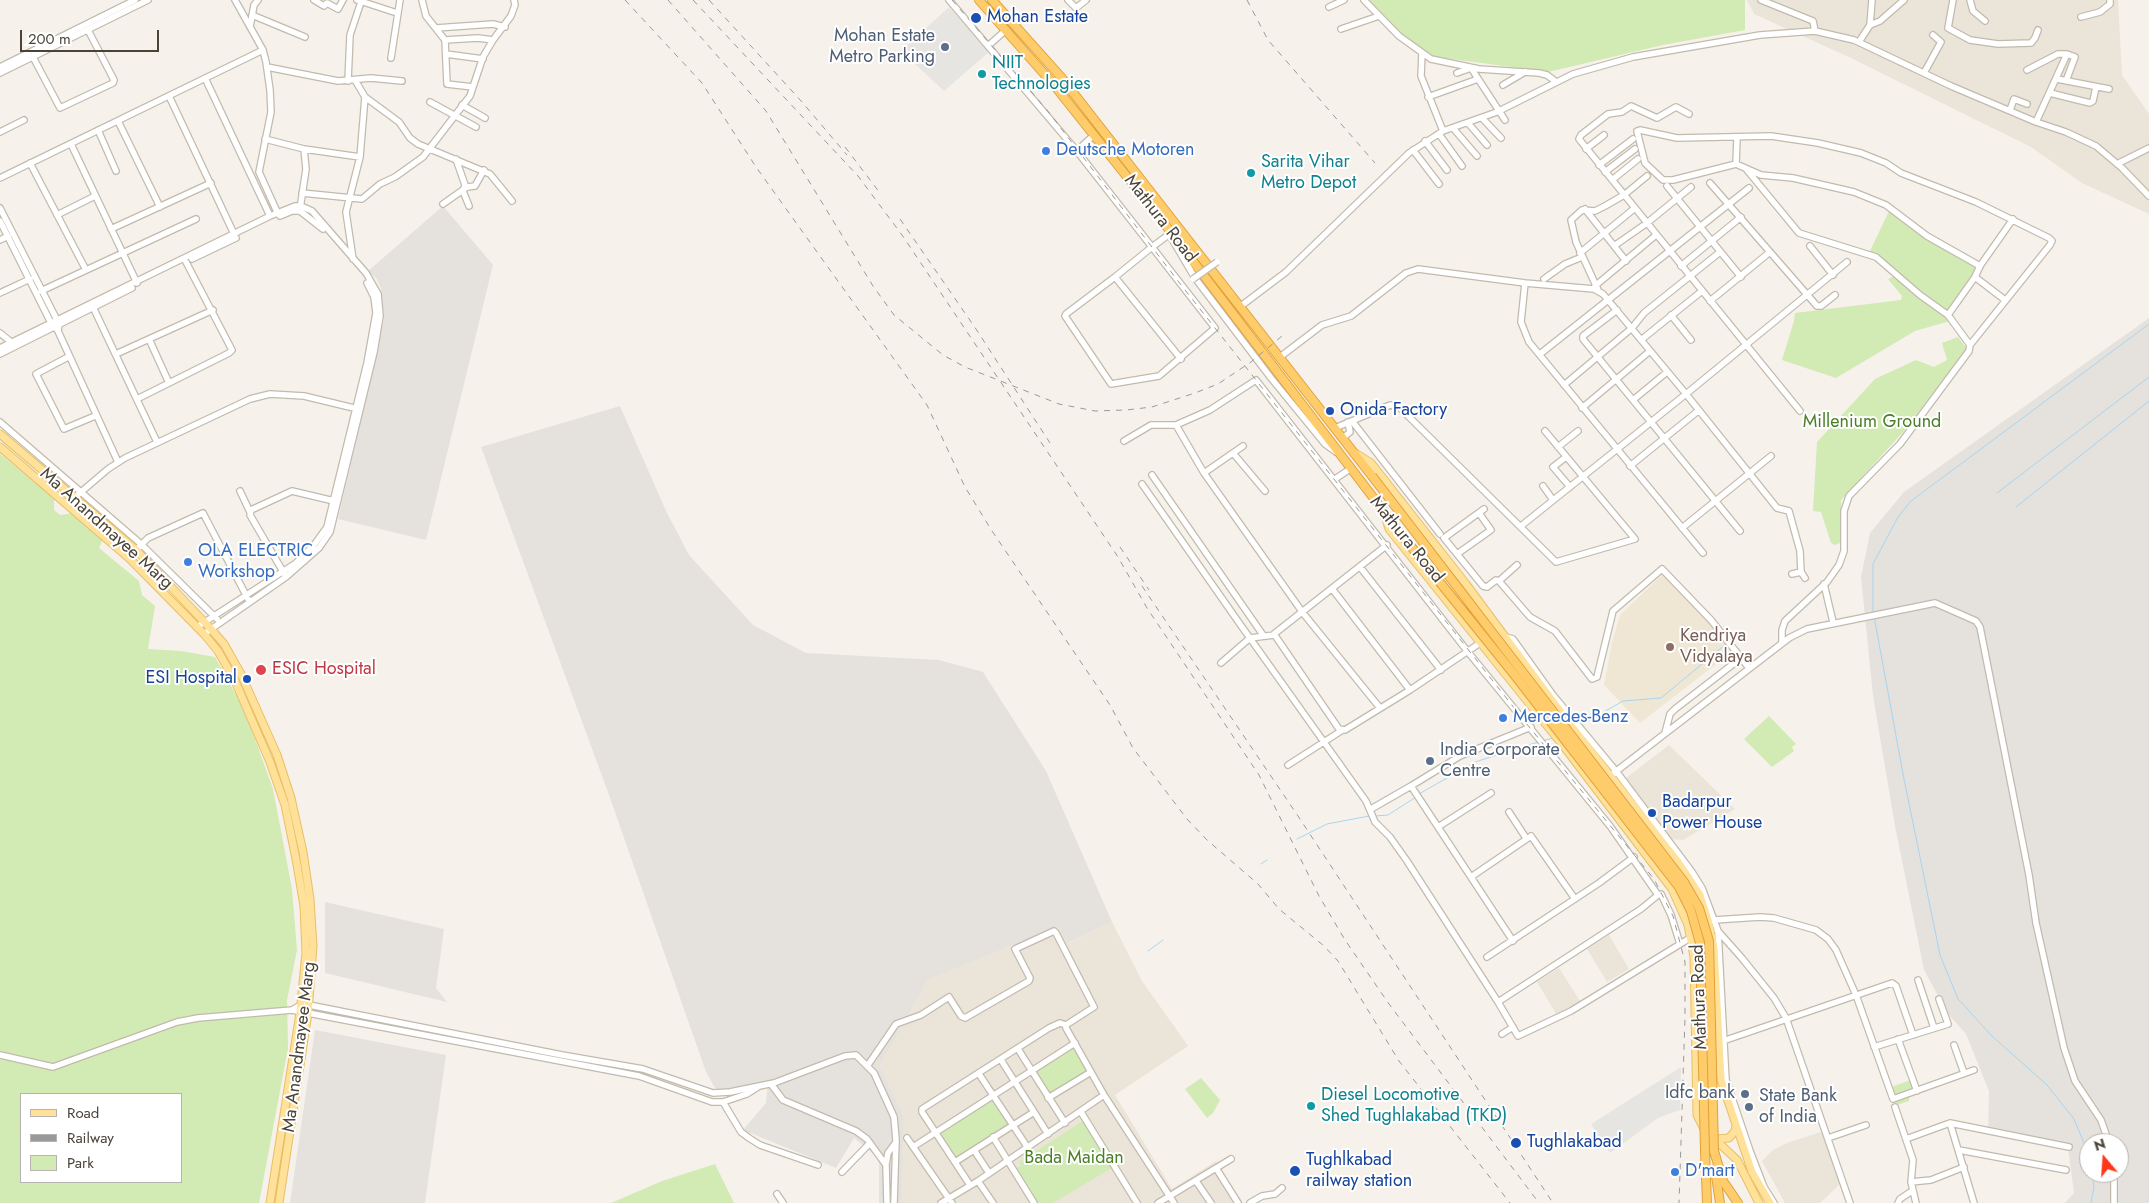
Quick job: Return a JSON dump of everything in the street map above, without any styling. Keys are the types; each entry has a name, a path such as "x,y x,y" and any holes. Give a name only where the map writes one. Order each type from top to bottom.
{"highway":[{"name":"Mathura Road","path":"980,0 1094,135 1163,222 1350,469 1514,673 1679,887 1691,911 1700,943 1707,1203"},
{"name":"Mathura Road","path":"992,0 1061,77 1241,306 1684,882 1699,908 1709,941 1714,1155 1727,1188 1738,1203"},
{"path":"1714,1155 1720,1203"},
{"path":"1706,1162 1712,1203"}],"main road":[{"name":"Ma Anandmayee Marg","path":"0,434 136,550 206,622 229,653 261,714 291,798 310,899 313,946 308,1009 279,1203"},
{"name":"Ma Anandmayee Marg","path":"0,447 130,558 204,634 218,652 235,680 254,722 285,805 304,906 306,953 270,1203"},
{"name":"Mathura Road","path":"1353,452 1371,463 1506,637 1595,757 1613,773 1700,895 1712,922 1721,1080 1755,1180 1770,1203"},
{"name":"Mathura Road","path":"1384,512 1389,528 1580,767 1672,889 1688,925 1694,957 1697,1115 1701,1125 1711,1137 1737,1160 1758,1203"},
{"path":"1580,767 1595,757"},
{"path":"1620,819 1639,808"},
{"path":"1696,1082 1721,1080"},
{"path":"1711,1137 1720,1140 1729,1138 1735,1132 1735,1122"}],"street":[{"path":"0,67 135,0"},
{"path":"0,73 148,0"},
{"path":"235,0 263,50 267,67 270,112 260,175 278,214"},
{"path":"250,27 258,0"},
{"path":"314,0 324,6 327,3 338,9 343,0"},
{"path":"391,58 400,0"},
{"path":"422,0 426,16 445,40 447,84 473,87"},
{"path":"302,193 350,198 364,197 380,184 395,177 416,163 430,150 471,93 483,59 493,40 505,27 515,8 514,0"},
{"path":"949,0 1076,150 1152,247 1215,328 1155,378 1113,384 1109,382 1065,316 1115,277 1152,247 1170,233"},
{"path":"1068,0 1076,8 1086,0"},
{"path":"1329,7 1344,0"},
{"path":"1364,0 1378,16 1431,59 1471,68 1547,75 1555,81"},
{"path":"1760,0 1813,21 1815,31"},
{"path":"1859,42 1870,25 1872,0"},
{"path":"1870,25 1880,22 1904,0"},
{"path":"1953,0 1948,28 1970,40 1988,43 2031,42 2038,30"},
{"path":"1970,0 1973,11 1985,20"},
{"path":"2081,17 2100,12 2108,7 2110,0"},
{"path":"348,81 350,35 359,1 369,2 397,13"},
{"path":"252,15 305,37"},
{"path":"1341,29 1378,16"},
{"path":"436,28 493,24 505,27"},
{"path":"33,57 60,108 113,83 114,80 88,30"},
{"path":"989,46 1006,30"},
{"path":"1241,306 1286,272 1413,150 1441,132 1497,112 1555,81 1573,74 1633,57 1760,35 1815,31 1844,36 1859,42 1924,73 2096,146 2149,196"},
{"path":"1924,73 1941,42 1932,35"},
{"path":"445,40 478,38 493,40"},
{"path":"0,178 263,50"},
{"path":"1422,53 1420,69 1428,97 1441,132 1462,166"},
{"path":"446,54 483,59"},
{"path":"2026,70 2058,54 2067,54 2075,57 2066,81"},
{"path":"2036,122 2067,54"},
{"path":"267,67 348,81 371,78 402,81"},
{"path":"1457,73 1471,68"},
{"path":"1471,68 1497,112 1505,120"},
{"path":"1503,85 1525,72"},
{"path":"205,78 270,216"},
{"path":"2057,79 2108,90"},
{"path":"355,80 365,97 399,122 412,140 430,150 484,170 493,176 512,201"},
{"path":"1428,97 1478,80"},
{"path":"2050,93 2090,103 2093,101 2096,87"},
{"path":"168,96 235,236"},
{"path":"353,259 346,216 360,157 365,97"},
{"path":"2010,110 2015,99 2027,104"},
{"path":"430,102 476,127"},
{"path":"462,105 485,118"},
{"path":"1689,114 1676,107 1655,118 1631,106 1622,112 1608,114 1581,135 1579,139 1800,411"},
{"path":"1482,118 1501,138"},
{"path":"0,132 24,120"},
{"path":"118,121 160,206"},
{"path":"1468,122 1487,145"},
{"path":"1453,128 1477,156"},
{"path":"98,130 116,171"},
{"path":"1782,643 1782,630 1785,621 1824,584 1839,565 1844,551 1845,502 1900,444 1969,351 1970,345 2052,241 2013,219 1976,202 1901,173 1886,163 1861,154 1796,139 1771,136 1677,138 1640,130 1637,133 1645,163 1663,180 1673,180 1736,164 1760,175 1822,184 1886,205 1927,236 1980,266"},
{"path":"1083,145 1094,135"},
{"path":"1586,149 1604,136"},
{"path":"1736,138 1736,164"},
{"path":"266,139 304,149 360,157"},
{"path":"1599,165 1633,139"},
{"path":"1425,141 1447,170"},
{"path":"71,144 138,283"},
{"path":"2117,164 2149,148"},
{"path":"300,208 306,169 304,149"},
{"path":"1605,172 1635,149"},
{"path":"1413,150 1439,184"},
{"path":"456,159 465,184 463,189 469,206"},
{"path":"1612,180 1638,159"},
{"path":"30,162 86,270"},
{"path":"1747,169 1799,233 1876,257 1887,264 1920,295 1948,315 1970,345"},
{"path":"443,204 463,189 475,186 484,170"},
{"path":"1647,176 1624,195 1598,210 1585,209 1571,220 1581,255 1597,288 1632,328 1777,508 1789,511 1800,551 1802,572 1805,578"},
{"path":"111,229 211,183"},
{"path":"1710,183 1819,307 1835,295"},
{"path":"1667,186 1741,277"},
{"path":"1614,246 1647,224 1690,187"},
{"path":"1540,354 1749,188"},
{"path":"58,215 95,196"},
{"path":"0,208 118,462"},
{"path":"300,208 321,227 372,287"},
{"path":"0,354 138,283 235,236 270,216 300,208 312,211 353,259 372,287 380,305 380,316 330,532 319,548 248,599 204,634"},
{"path":"1544,279 1581,255 1635,208"},
{"path":"1585,209 1626,261"},
{"path":"0,348 93,308 138,283 186,262 278,214"},
{"path":"1681,266 1741,217"},
{"path":"40,292 196,219"},
{"path":"1948,315 2013,219"},
{"path":"0,221 30,279 40,292"},
{"path":"1280,357 1322,325 1354,314 1412,270 1525,284 1597,288 1656,235"},
{"path":"0,240 8,236"},
{"path":"1810,246 1833,275"},
{"path":"1564,385 1632,328 1644,314 1720,252"},
{"path":"1710,301 1770,252"},
{"path":"137,399 231,352 232,348 213,310 186,262"},
{"path":"1193,279 1216,262"},
{"path":"1521,526 1847,262"},
{"path":"1115,277 1180,359"},
{"path":"1975,277 2005,300"},
{"path":"0,293 30,279"},
{"path":"1525,284 1521,322 1529,342 1702,553"},
{"path":"1641,340 1702,291"},
{"path":"93,308 157,442"},
{"path":"116,354 213,310"},
{"path":"1617,310 1582,337 1740,531"},
{"path":"1672,315 1691,340"},
{"path":"0,333 11,342"},
{"path":"149,339 169,383"},
{"path":"1582,408 1650,351"},
{"path":"68,357 36,374 64,429 95,416"},
{"path":"1633,400 1667,372"},
{"path":"1124,441 1151,425 1177,425 1210,410 1256,380 1387,545 1468,652 1539,736 1634,857 1658,895 1661,894 1671,915 1680,944"},
{"path":"74,498 118,462 250,399 270,394 304,396 358,409"},
{"path":"1335,428 1390,405 1399,407 1556,562 1635,539 1545,431"},
{"path":"285,574 321,536 329,521 358,409"},
{"path":"1630,466 1698,411"},
{"path":"1343,438 1350,432 1350,421"},
{"path":"1350,421 1440,534"},
{"path":"0,422 141,544 220,622"},
{"path":"1177,425 1176,428 1204,473 1303,613 1380,708"},
{"path":"1558,447 1578,431"},
{"path":"1204,473 1243,446"},
{"path":"1233,453 1265,491"},
{"path":"1566,456 1553,467 1570,487"},
{"path":"1682,528 1771,456"},
{"path":"1335,479 1350,469"},
{"path":"1152,475 1263,635"},
{"path":"1142,484 1324,741 1372,814 1393,841 1498,1002 1516,1034 1522,1035 1571,1011 1690,938"},
{"path":"1543,486 1553,500"},
{"path":"240,491 285,574"},
{"path":"250,512 292,492 334,502"},
{"path":"1457,554 1491,530 1481,510 1444,538 1457,554 1483,586 1487,587 1496,580 1499,581 1517,564"},
{"path":"136,550 141,544 201,514 205,514 248,599"},
{"path":"1221,663 1250,638 1274,635 1333,590 1387,545"},
{"path":"1360,567 1441,670"},
{"path":"1499,581 1530,617 1555,630 1592,680 1597,677 1613,611 1662,569 1711,620 1749,668"},
{"path":"1792,574 1802,572"},
{"path":"1824,584 1833,622"},
{"path":"1333,590 1410,690"},
{"path":"197,627 248,599"},
{"path":"1574,727 1582,732 1613,773 1782,643 1807,629 1833,622 1935,603 1979,623 2029,874 2036,923 2064,1048 2074,1081 2102,1120 2107,1133"},
{"path":"1274,635 1341,731"},
{"path":"1288,765 1324,741 1410,690 1480,644"},
{"path":"1665,733 1670,714 1741,658"},
{"path":"1372,814 1466,754 1531,727"},
{"path":"1412,788 1513,941"},
{"path":"1438,827 1491,793"},
{"path":"1508,812 1526,838"},
{"path":"1610,826 1620,819"},
{"path":"1471,877 1526,838 1533,838 1575,899"},
{"path":"1487,957 1575,899 1634,857"},
{"path":"1498,1002 1649,904 1658,895"},
{"path":"1850,1203 1786,1018 1774,998 1712,922 1767,917 1816,930 1833,944 1856,995 1892,1099 1974,1070"},
{"path":"868,1066 894,1026 921,1015 948,997 950,997 961,1016 965,1018 1029,981 1030,978 1015,949 1054,931 1061,941 1094,1007 1066,1025 1057,1024 922,1109 935,1133 970,1185"},
{"path":"1718,931 1721,963 1724,1067 1730,1094 1750,1152 1764,1187 1774,1203"},
{"path":"1918,980 1934,1028"},
{"path":"1722,1041 1889,983 1894,984 1913,1035"},
{"path":"1874,1047 1948,1023 1939,999"},
{"path":"308,1009 638,1076 712,1102 723,1102 747,1094 758,1087"},
{"path":"0,1055 53,1067 177,1022 198,1018 308,1009 643,1069 713,1093 771,1084 850,1055 860,1056 877,1077 893,1114 896,1142 894,1203"},
{"path":"1066,1025 1104,1095 1174,1203"},
{"path":"1502,1034 1513,1027"},
{"path":"1898,1040 1917,1091"},
{"path":"913,1147 1014,1080 1075,1043"},
{"path":"1954,1045 1964,1073"},
{"path":"1018,1049 1065,1123"},
{"path":"1001,1060 1048,1134"},
{"path":"1048,1098 1092,1072"},
{"path":"979,1074 1028,1148"},
{"path":"771,1084 783,1100 856,1131 870,1143 886,1165"},
{"path":"941,1203 950,1200 1104,1095"},
{"path":"723,1102 741,1132 749,1138 760,1145 818,1165"},
{"path":"1895,1107 1913,1160 1911,1182 1916,1203"},
{"path":"955,1162 1034,1112"},
{"path":"1081,1112 1138,1203"},
{"path":"1906,1139 1950,1123 2068,1147"},
{"path":"1950,1123 1974,1203"},
{"path":"1828,1138 1866,1125"},
{"path":"994,1137 1034,1203"},
{"path":"907,1138 950,1200"},
{"path":"887,1203 886,1165 888,1153 896,1142"},
{"path":"842,1172 870,1143"},
{"path":"974,1150 990,1173"},
{"path":"1959,1150 2066,1170"},
{"path":"1158,1203 1231,1159"},
{"path":"1911,1182 1932,1180 1964,1167"},
{"path":"1216,1168 1238,1203"},
{"path":"978,1181 993,1203"},
{"path":"1196,1181 1211,1203"},
{"path":"2114,1183 2114,1203"},
{"path":"1250,1203 1262,1196 1275,1194 1282,1188"},
{"path":"1898,1203 1900,1199 1912,1191"},
{"path":"777,1194 783,1203"}],"shaded area":[{"path":"1747,0 2118,0 2122,75 2149,114 2149,214 2082,183 2031,147 1851,58 1754,14"},
{"name":"Mohan Estate Metro Parking","path":"949,7 989,52 944,91 901,51"},
{"path":"443,206 493,265 426,540 338,519 384,320 381,289 377,279 368,271"},
{"path":"2149,318 2149,1203 2065,1203 2074,1193 2068,1147 1988,1133 1989,1091 1966,1034 1948,1014 1924,970 1895,826 1873,696 1861,577 1870,533 1904,492"},
{"path":"620,406 666,511 689,555 753,625 806,653 939,660 983,672 1046,771 1112,922 1068,943 1058,927 928,980 880,1066 904,1116 902,1203 879,1203 879,1158 854,1138 836,1168 743,1130 766,1103 768,1082 744,1093 719,1095 706,1072 609,795 481,447"},
{"name":"Kendriya Vidyalaya","path":"1663,574 1719,633 1732,652 1640,723 1604,685 1612,642 1620,615"},
{"path":"1669,745 1735,809 1683,840 1671,839 1626,778"},
{"path":"325,902 444,929 436,988 447,1002 325,973"},
{"path":"1112,922 1142,981 1188,1046 1115,1095 1172,1189 1216,1161 1243,1203 902,1203 904,1116 880,1066 928,980 1058,927 1069,943"},
{"path":"1609,935 1629,969 1607,982 1587,949"},
{"path":"1559,968 1580,1001 1557,1015 1537,982"},
{"path":"315,1030 446,1055 425,1203 290,1203"},
{"path":"1681,1067 1680,1110 1658,1118 1610,1153 1591,1124"},
{"path":"1821,1132 1841,1179 1838,1186 1820,1203 1785,1203 1762,1161 1773,1150 1787,1143"}],"green space":[{"path":"1370,0 1745,0 1745,30 1663,45 1548,72 1422,55"},
{"path":"1890,209 1984,268 1946,315 1950,321 1915,331 1836,378 1782,360 1795,313 1901,300 1902,296 1888,279 1894,276 1870,251"},
{"name":"Millenium Ground","path":"1958,337 1967,349 1904,431 1841,500 1840,543 1835,545 1831,543 1821,512 1813,511 1817,442 1875,379 1916,360 1934,367 1947,360 1942,343"},
{"path":"0,454 54,498 54,510 60,515 74,513 103,539 99,548 139,581 142,595 155,606 148,649 181,651 215,657 245,711 273,789 292,889 297,950 287,1000 288,1048 259,1203 0,1203"},
{"path":"1769,716 1796,744 1792,747 1794,751 1772,767 1744,739"},
{"path":"1072,1048 1090,1074 1051,1098 1034,1072"},
{"path":"1201,1078 1220,1100 1213,1113 1207,1118 1185,1089"},
{"path":"1914,1079 1919,1093 1909,1098 1909,1101 1897,1105 1891,1087"},
{"path":"997,1096 1015,1126 957,1163 938,1133"},
{"name":"Bada Maidan","path":"1083,1121 1113,1167 1053,1203 1037,1203 1016,1168 1021,1166 1019,1162"},
{"path":"715,1164 734,1203 611,1203 662,1181"}],"waterway":[{"path":"1873,613 1873,564 1898,517 1911,501 2149,324"},
{"path":"1997,493 2149,377"},
{"path":"2016,507 2149,401"},
{"path":"1874,616 1903,774 1940,955 1958,999 1992,1036 2047,1085 2074,1119 2080,1133"},
{"path":"1581,725 1623,701 1661,698 1725,645"},
{"path":"1542,741 1553,738"},
{"path":"1419,794 1475,762 1538,742"},
{"path":"1375,816 1388,815 1416,797"},
{"path":"1297,839 1327,824 1369,816"},
{"path":"1261,864 1267,860"},
{"path":"1148,951 1163,940"},
{"path":"2091,1203 2093,1183"}],"railway":[{"path":"625,0 702,83 756,167 927,405 965,487 992,531 1110,705 1133,748 1187,819 1207,840 1258,884 1279,909 1324,946 1338,961 1399,1061 1510,1203"},
{"path":"668,0 766,111 873,286 894,315 943,355 965,367 1059,404 1095,411 1126,410 1152,407 1218,384 1251,362 1282,336"},
{"path":"693,0 858,176 902,235 1118,557 1147,608 1259,775 1319,896 1345,940 1389,1004 1539,1203"},
{"path":"709,0 802,102 847,155"},
{"path":"952,0 1047,110 1178,281 1526,723 1654,879 1673,916 1685,962 1679,1203"},
{"path":"1247,0 1268,40 1375,163"},
{"path":"845,147 880,193"},
{"path":"900,219 976,329 1050,443"},
{"path":"1120,547 1149,590"},
{"path":"1142,586 1298,816 1553,1203"}],"place":[{"name":"Mohan Estate","path":"976,18"},
{"name":"Mohan Estate Metro Parking","path":"945,47"},
{"name":"NIIT Technologies","path":"982,74"},
{"name":"Deutsche Motoren","path":"1046,151"},
{"name":"Sarita Vihar Metro Depot","path":"1251,173"},
{"name":"Onida Factory","path":"1330,411"},
{"name":"OLA ELECTRIC Workshop","path":"188,562"},
{"name":"Kendriya Vidyalaya","path":"1670,647"},
{"name":"ESIC Hospital","path":"261,670"},
{"name":"ESI Hospital","path":"247,679"},
{"name":"Mercedes-Benz","path":"1503,718"},
{"name":"India Corporate Centre","path":"1430,761"},
{"name":"Badarpur Power House","path":"1652,813"},
{"name":"Idfc bank","path":"1745,1094"},
{"name":"Diesel Locomotive Shed Tughlakabad (TKD)","path":"1311,1106"},
{"name":"State Bank of India","path":"1749,1107"},
{"name":"Tughlakabad","path":"1516,1143"},
{"name":"Tughlkabad railway station","path":"1295,1171"},
{"name":"D'mart","path":"1675,1172"}]}
